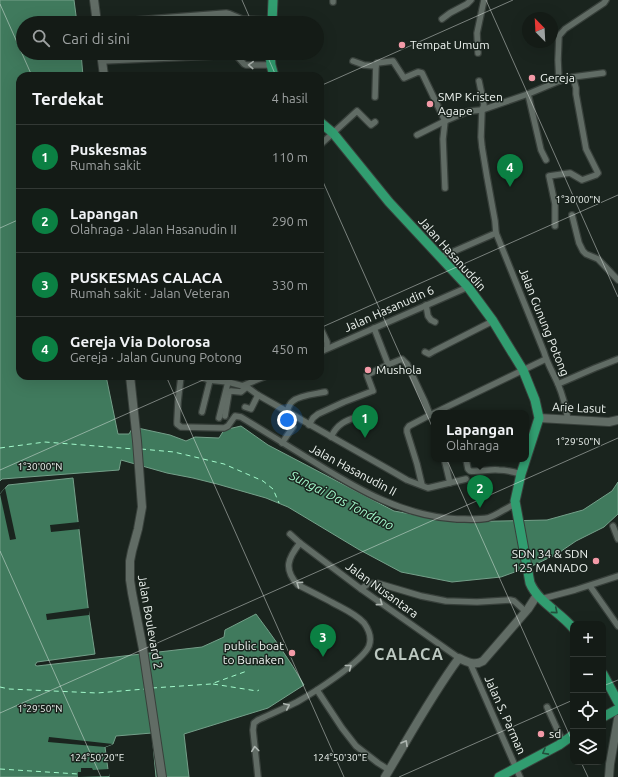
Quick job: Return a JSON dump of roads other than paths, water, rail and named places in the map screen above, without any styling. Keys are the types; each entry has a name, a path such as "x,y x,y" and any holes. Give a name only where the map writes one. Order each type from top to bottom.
{"highway":[{"path":"272,16 273,0"},
{"path":"271,60 273,72"},
{"name":"Jalan Hasanuddin","path":"324,125 333,133 389,202 468,287 493,321 522,370 535,400 539,418"},
{"path":"529,451 539,418"},
{"path":"526,462 516,508 535,591 570,625"},
{"path":"606,680 618,702"},
{"path":"606,715 618,709"},
{"path":"499,777 518,773 570,737"}],"main road":[{"path":"94,0 96,16"},
{"path":"102,60 104,72"},
{"name":"Jalan Boulevard 2","path":"130,380 142,507 130,561 130,580 143,649 162,777"},
{"name":"Arie Lasut","path":"539,418 609,422 618,420"},
{"path":"387,773 423,712 459,658 474,663 525,610 535,591"},
{"path":"609,777 618,719"}],"street":[{"path":"442,19 471,0"},
{"path":"478,53 477,33 484,0"},
{"path":"559,80 558,60 560,35 565,29 604,3 606,0"},
{"path":"187,16 226,13 233,16"},
{"path":"241,60 246,65 271,66"},
{"path":"352,62 376,66 377,63 393,61 404,78 418,72 422,73 445,121 443,139 445,188"},
{"path":"375,97 376,66"},
{"path":"417,135 445,121 470,111 482,110 528,94 559,80 603,73"},
{"path":"554,226 555,202 549,176 570,173 582,180 598,173 586,149 573,77"},
{"name":"Jalan Gunung Potong","path":"479,81 484,106 482,110 483,152 496,233 546,359 558,384 565,404 568,420"},
{"path":"528,94 540,150 545,156 546,160"},
{"path":"324,141 356,111 370,125 375,122"},
{"path":"572,215 579,243 583,251 586,254 598,259 618,280"},
{"path":"441,258 496,233"},
{"name":"Jalan Hasanudin 6","path":"324,350 468,287"},
{"path":"426,305 428,316 435,322"},
{"path":"425,352 429,354 434,352 493,321"},
{"path":"374,328 389,364"},
{"path":"324,336 327,342 327,348"},
{"path":"309,425 313,418 318,414 372,391 367,375 403,359 413,376 430,415 409,426 407,430 422,485"},
{"path":"440,410 546,359"},
{"path":"558,384 618,359"},
{"name":"Jalan Hasanudin II","path":"181,380 177,424 181,427 226,428 234,418 239,416 337,477 377,498 422,514 453,518 482,518 516,508"},
{"path":"202,412 210,380"},
{"path":"219,380 244,387 407,480 428,488 466,479"},
{"path":"225,416 229,392 241,392 251,380"},
{"path":"219,418 228,382"},
{"path":"287,412 290,404 294,400 325,392"},
{"path":"245,407 252,409 258,396"},
{"path":"331,437 337,427 341,424 362,415"},
{"path":"282,443 293,427"},
{"path":"445,462 450,483"},
{"path":"467,462 470,471 508,470 522,474"},
{"path":"613,526 618,539"},
{"name":"Jalan Nusantara","path":"292,536 361,589 459,658"},
{"path":"258,777 253,725 317,690 348,668 368,647 370,640 366,627 354,615 298,585 293,580 289,572 289,559 300,543"},
{"path":"535,591 590,586 618,576"},
{"path":"361,589 368,584 377,583 421,596 446,601 477,602 510,600 514,601 525,610"},
{"path":"590,586 618,626"},
{"name":"Jalan S. Parman","path":"474,663 518,773"},
{"path":"317,690 342,728 356,746 378,762 387,773"},
{"path":"547,707 563,742"}],"water":[{"name":"Sungai Das Tondano","path":"0,0 74,0 76,16 16,16 16,60 82,60 83,72 16,72 16,380 107,380 118,434 129,434 133,427 170,435 186,441 195,437 219,438 224,430 241,426 268,445 394,511 456,522 547,520 583,510 612,491 618,482 618,514 604,527 576,541 557,554 534,565 501,577 452,582 401,572 358,549 288,507 266,498 121,460 119,470 2,479 0,481"},
{"path":"73,478 95,654 37,662 35,665 37,666 202,647 224,637 225,630 256,614 304,685 268,708 184,734 189,777 156,777 152,733 116,736 113,744 105,747 109,777 0,777 0,494 8,485"}],"place":[{"name":"Tempat Umum","path":"402,45"},
{"name":"Gereja","path":"532,78"},
{"name":"SMP Kristen Agape","path":"430,104"},
{"name":"Gereja Via Dolorosa","path":"510,187"},
{"name":"Mushola","path":"368,370"},
{"name":"Puskesmas","path":"365,438"},
{"name":"Lapangan","path":"480,508"},
{"name":"SDN 34 & SDN 125 MANADO","path":"596,561"},
{"name":"public boat to Bunaken","path":"292,653"},
{"name":"PUSKESMAS CALACA","path":"323,657"},
{"name":"sd","path":"541,734"}],"district":[{"name":"CALACA","path":"409,654"}]}
